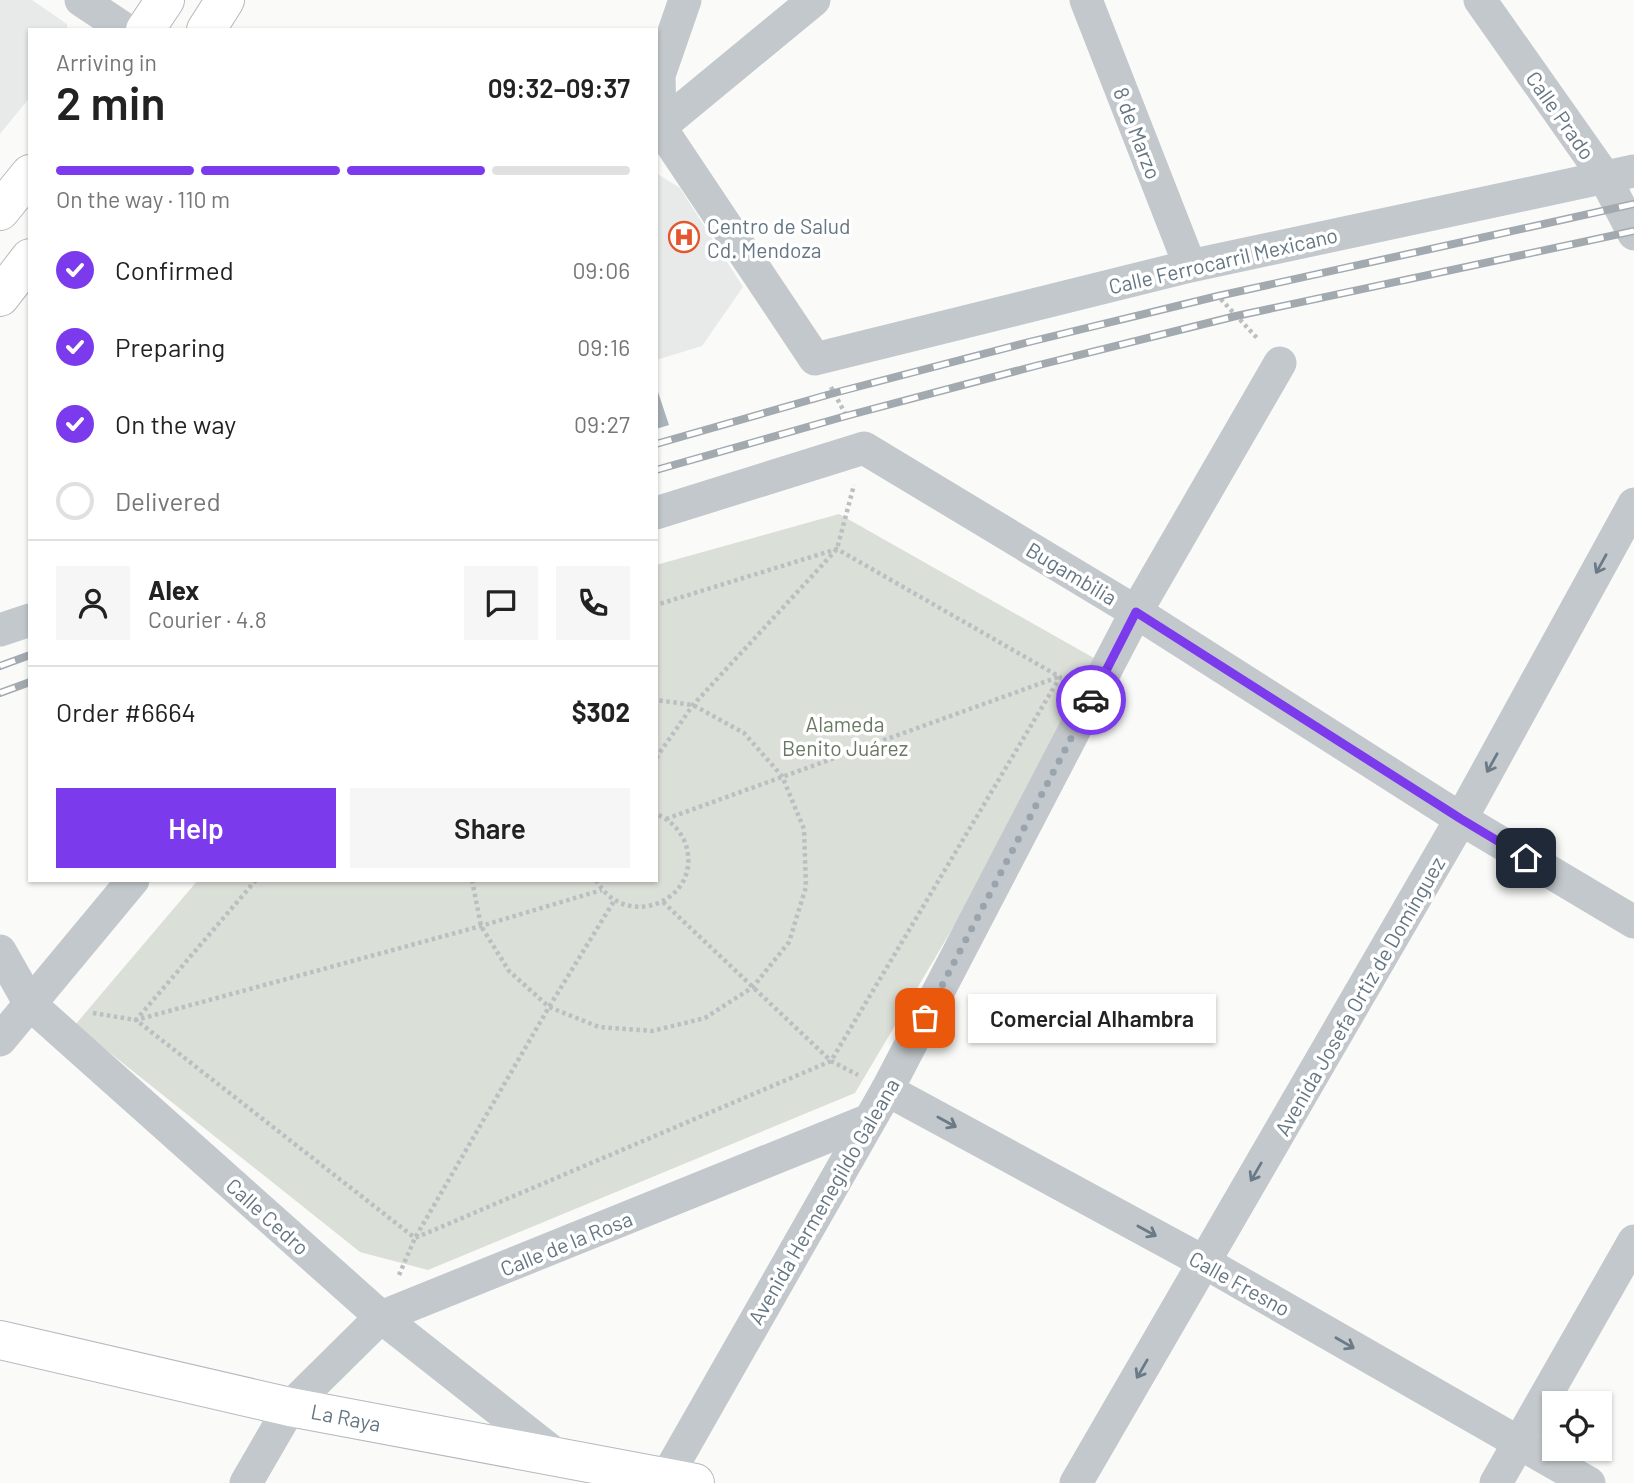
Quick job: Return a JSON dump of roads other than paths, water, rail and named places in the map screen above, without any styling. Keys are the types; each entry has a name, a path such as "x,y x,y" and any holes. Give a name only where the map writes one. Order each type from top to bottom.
{"main road":[{"path":"146,28 165,0"},
{"path":"207,28 226,0"},
{"path":"0,211 28,176"},
{"path":"0,297 28,261"},
{"name":"La Raya","path":"0,1340 290,1406 675,1481"}],"street":[{"path":"81,0 123,28"},
{"path":"658,127 659,75 685,0"},
{"path":"658,127 814,0"},
{"name":"8 de Marzo","path":"1086,0 1190,266"},
{"name":"Calle Prado","path":"1496,8 1619,174 1634,234"},
{"name":"Calle Ferrocarril Mexicano","path":"658,127 815,359 1190,266 1619,174"},
{"name":"Avenida Hermenegildo Galeana","path":"675,1481 887,1090 1136,612 1280,363"},
{"name":"Bugambilia","path":"658,512 864,448 1136,612 1461,819 1634,922"},
{"name":"Avenida Josefa Ortiz de Domínguez","path":"1076,1483 1461,819 1634,504"},
{"path":"0,630 28,621"},
{"path":"0,1040 130,882"},
{"name":"Calle Cedro","path":"0,951 30,1004 381,1317 560,1458"},
{"name":"Calle Fresno","path":"887,1090 1204,1262 1589,1483"},
{"name":"Calle de la Rosa","path":"246,1483 290,1406 381,1317 869,1120"},
{"path":"1496,1483 1634,1241"}],"railway":[{"path":"658,443 834,393 1029,342 1218,296 1634,204"},
{"path":"658,469 846,416 1236,316 1634,231"},
{"path":"0,666 28,656"},
{"path":"0,693 28,683"}],"place":[{"name":"Centro de Salud Cd. Mendoza","path":"684,237"},
{"name":"Comercial Alhambra","path":"925,1018"}],"park label":[{"name":"Alameda Benito Juárez","path":"845,735"}]}
